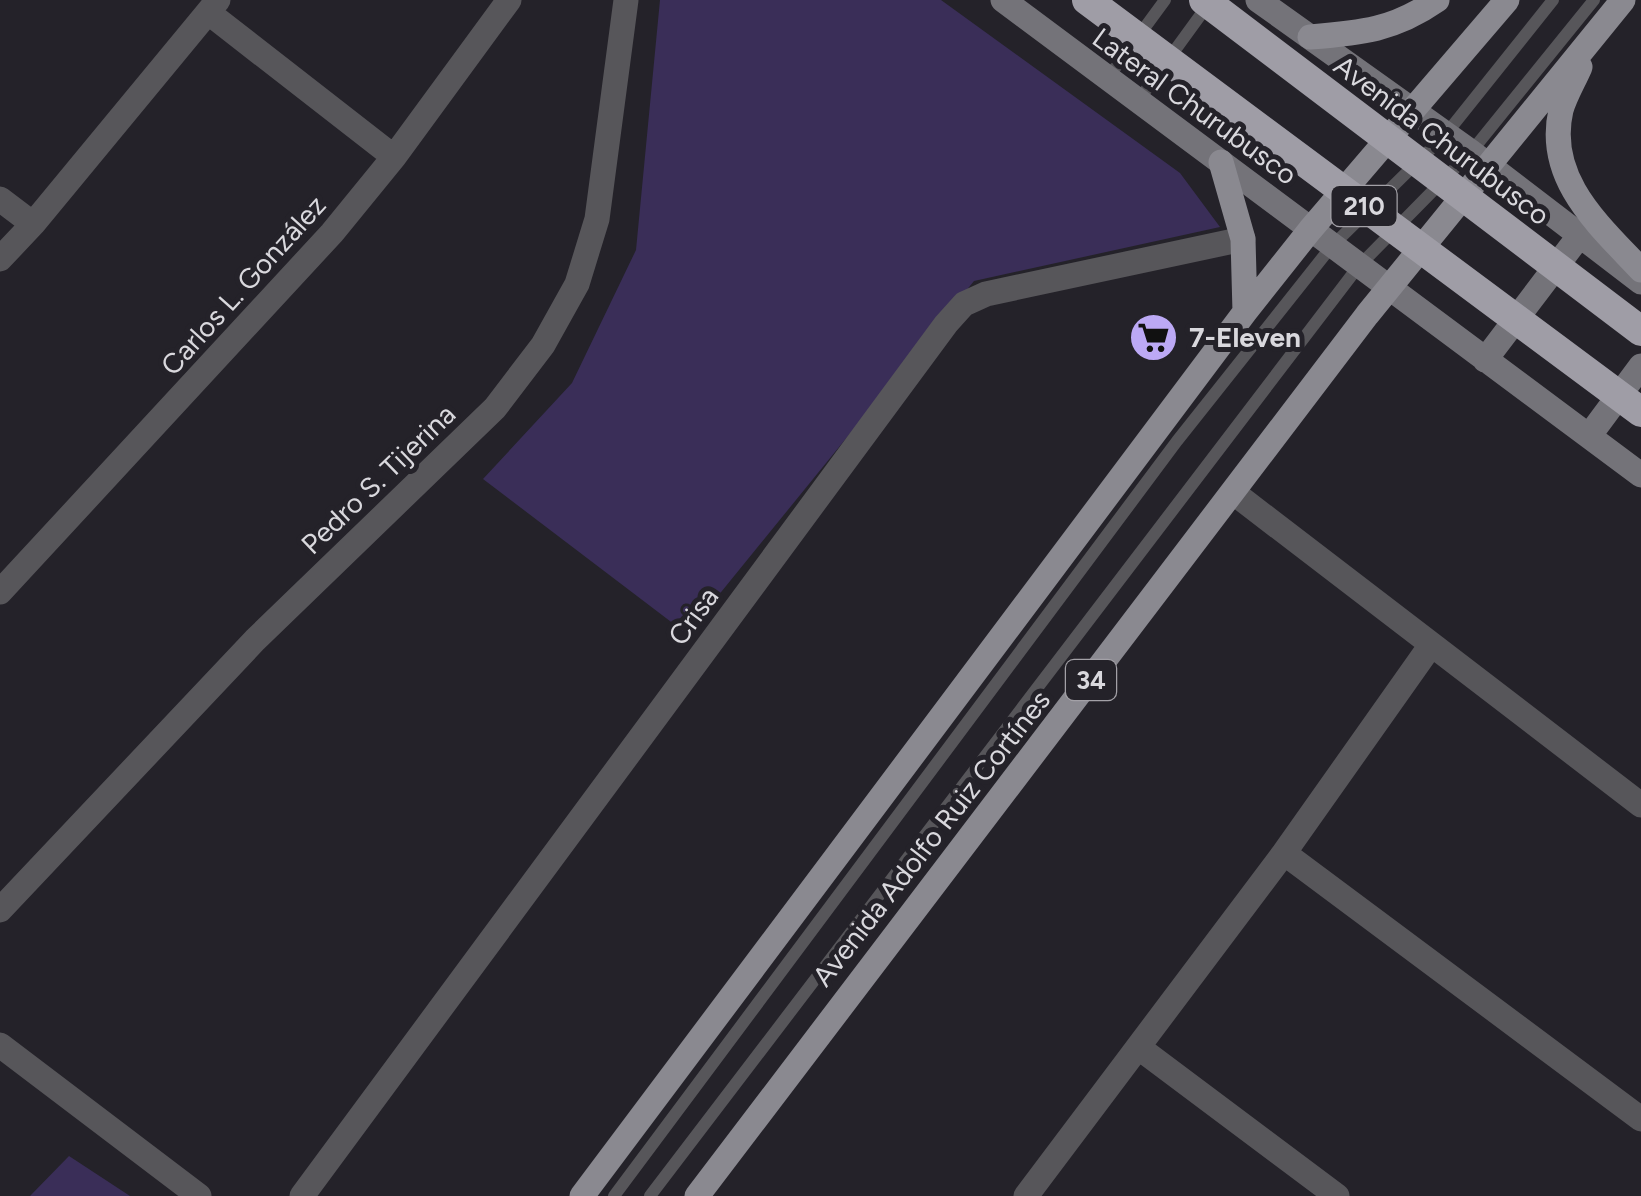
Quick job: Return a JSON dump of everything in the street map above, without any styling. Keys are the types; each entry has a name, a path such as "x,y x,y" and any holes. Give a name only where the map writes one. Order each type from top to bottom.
{"highway":[{"name":"210","path":"1086,0 1641,412"},
{"name":"Avenida Churubusco","path":"1204,0 1641,332"}],"main road":[{"path":"1310,36 1360,33 1410,19 1437,0"},
{"path":"582,1196 1246,312 1310,230 1507,0"},
{"name":"Avenida Adolfo Ruiz Cortínes","path":"696,1196 1389,290 1479,159 1592,42 1623,0"},
{"path":"1592,42 1562,110 1558,143 1568,186 1641,270"},
{"path":"1221,162 1243,239 1246,312"}],"street":[{"name":"Carlos L. González","path":"0,592 332,233 394,157 509,0"},
{"name":"Pedro S. Tijerina","path":"0,910 255,640 495,408 543,346 577,284 597,219 626,0"},
{"name":"Lateral Churubusco","path":"1002,0 1641,475"},
{"path":"1258,0 1446,134 1641,282"},
{"path":"0,259 213,6 394,157"},
{"path":"0,199 33,224"},
{"path":"1486,360 1580,235"},
{"name":"Crisa","path":"302,1196 964,304 986,294 1243,239"},
{"path":"1589,436 1641,366"},
{"path":"1234,494 1641,804"},
{"path":"1026,1196 1284,853 1431,645"},
{"path":"1284,853 1641,1119"},
{"path":"0,1045 199,1196"},
{"path":"1138,1046 1337,1196"}],"lane":[{"path":"1107,79 1165,0"},
{"path":"1138,101 1212,0"},
{"path":"614,1196 1176,441 1330,247 1446,134 1553,0"},
{"path":"650,1196 1358,268 1479,159 1594,0"}],"shaded area":[{"path":"660,0 941,0 1180,173 1220,227 974,281 687,634 483,479 572,383 636,250"},
{"path":"69,1156 130,1196 30,1196"}],"place":[{"name":"7-Eleven","path":"1154,337"}]}
